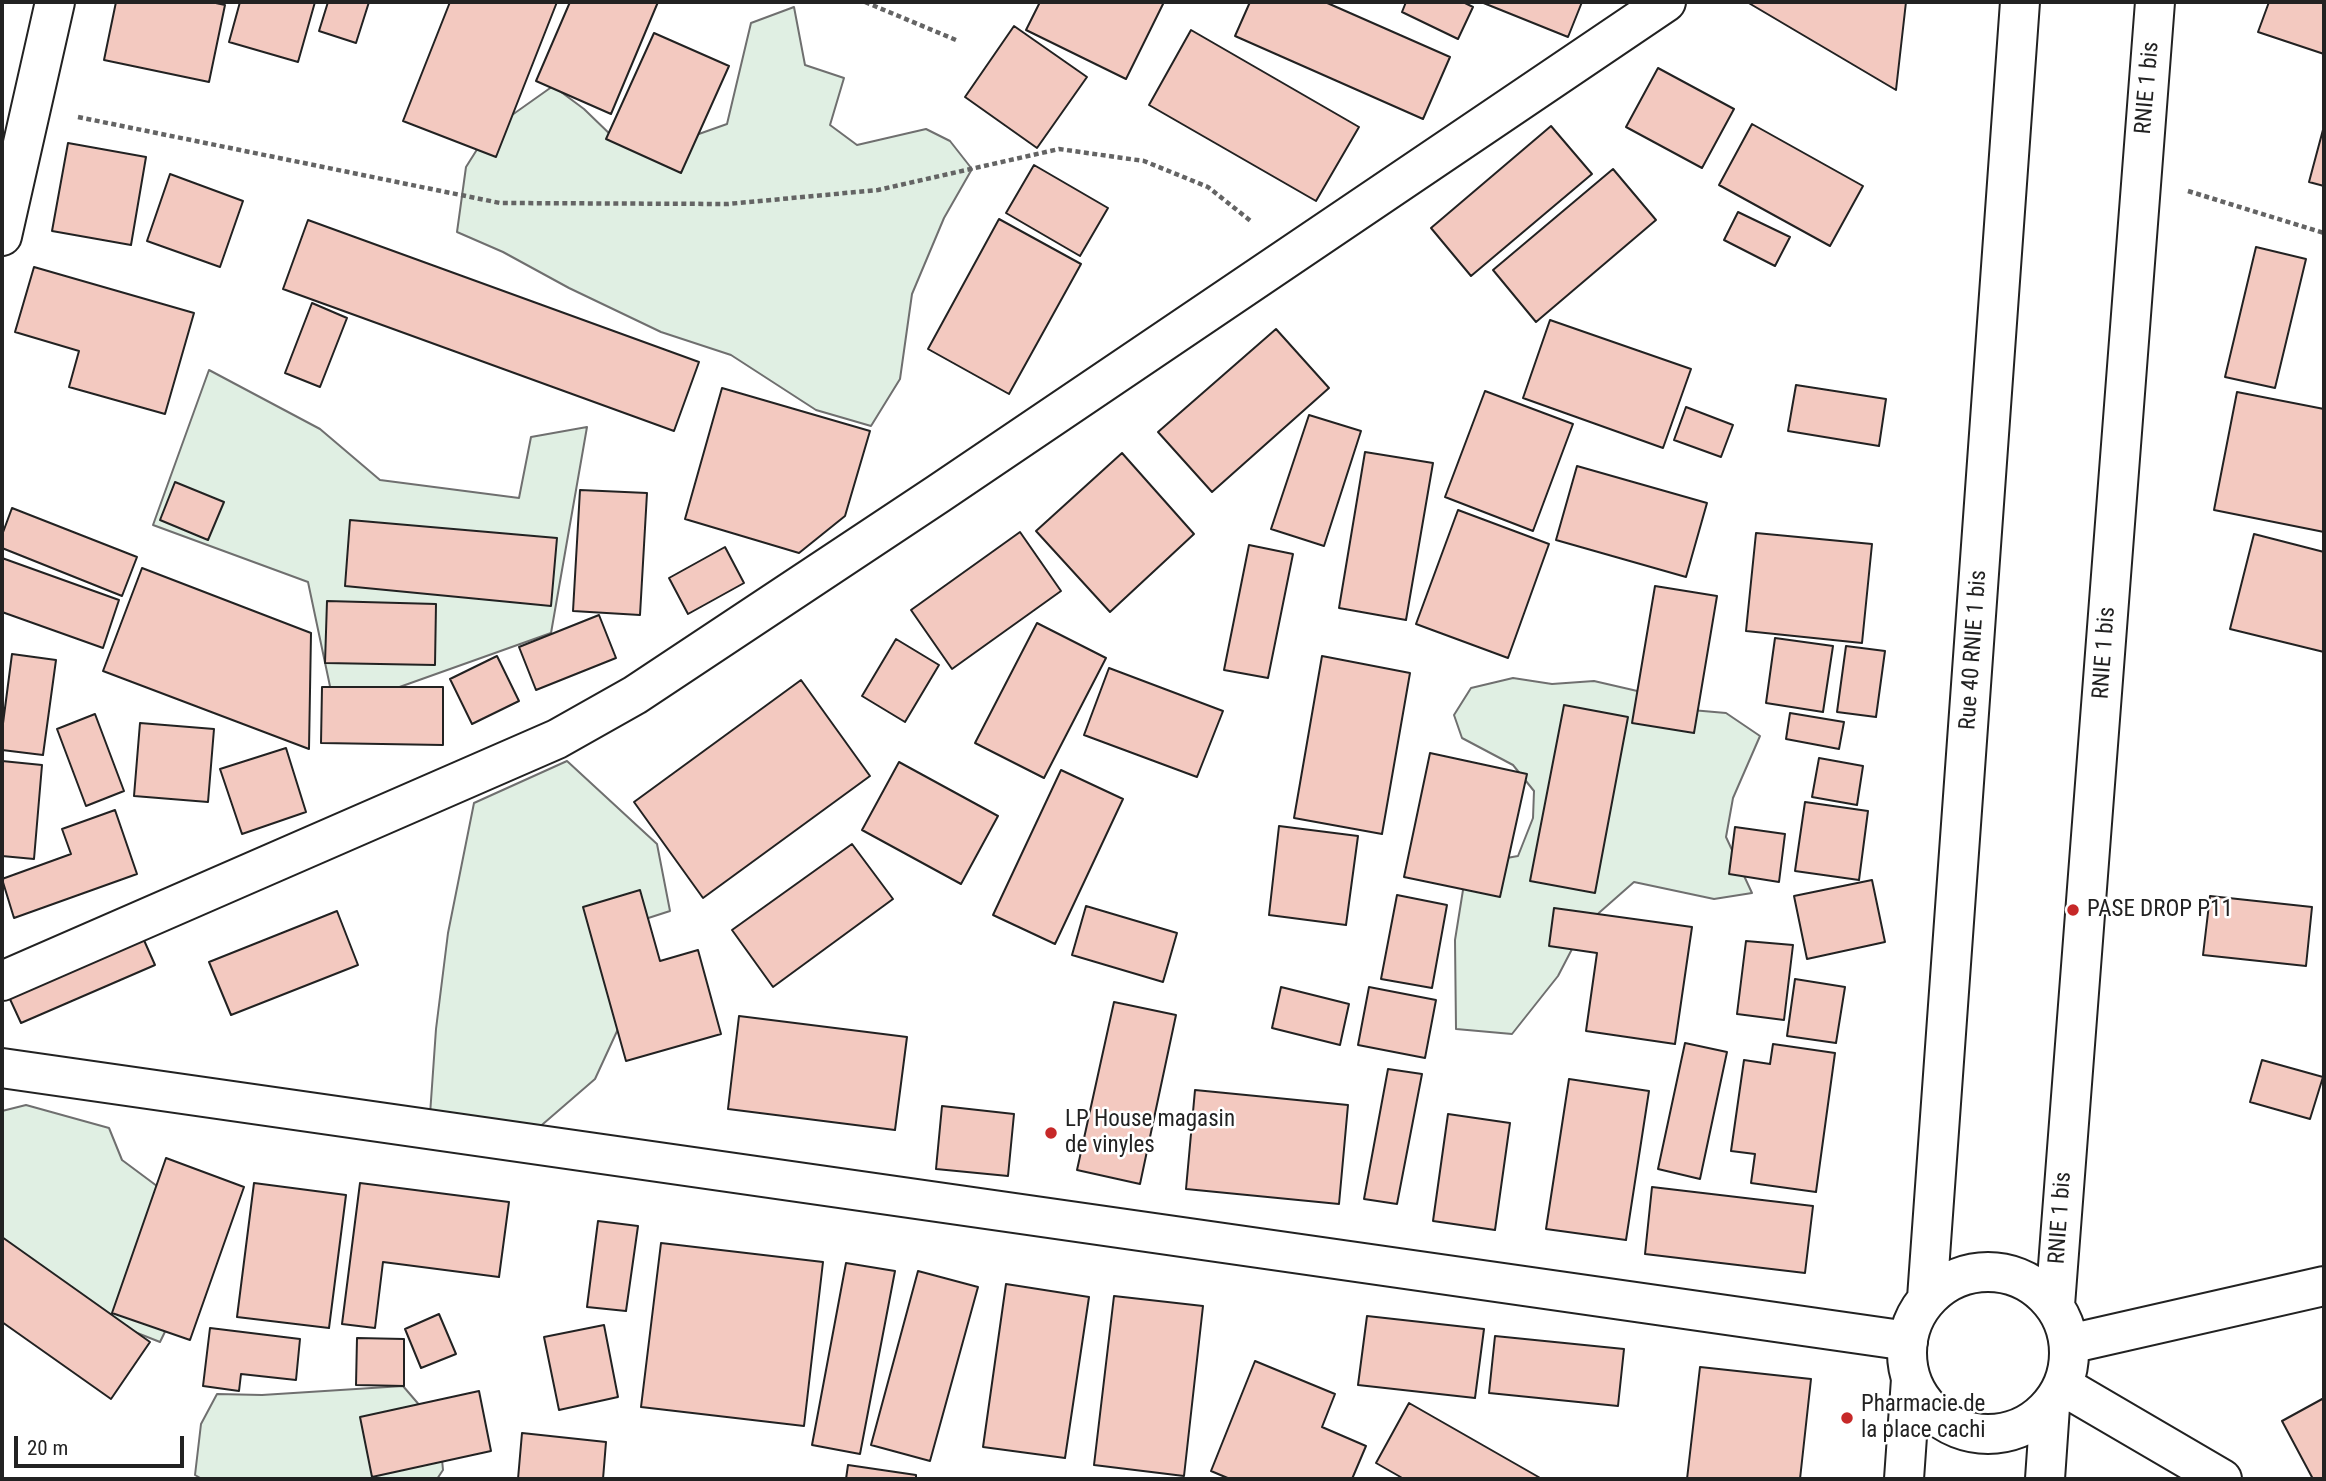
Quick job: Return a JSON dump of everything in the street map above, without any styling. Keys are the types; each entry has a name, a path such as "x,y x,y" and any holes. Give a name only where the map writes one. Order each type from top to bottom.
{"street":[{"path":"2,236 55,2"},
{"path":"2,981 557,740 659,680 1666,2"},
{"name":"Rue 40 RNIE 1 bis","path":"1927,1298 2020,2"},
{"name":"RNIE 1 bis","path":"2055,1304 2155,2"},
{"path":"2,1068 1908,1341"},
{"path":"2045,1479 2057,1397 2069,1343 2055,1304 2034,1284 2007,1272 1978,1271 1950,1280 1927,1298 1914,1318 1908,1341 1907,1360 1911,1379 1924,1404 1945,1423 1972,1433 2001,1433 2028,1425 2057,1397"},
{"path":"2069,1343 2324,1286"},
{"path":"1904,1479 1911,1379"},
{"path":"2057,1397 2222,1479"}],"path":[{"path":"865,2 956,40"},
{"path":"32,107 500,203 728,204 878,190 1059,149 1144,161 1208,187 1293,255"},
{"path":"2141,176 2324,233"}],"green space":[{"path":"794,7 805,65 844,78 830,125 857,145 926,129 950,141 972,169 944,218 912,294 900,379 871,426 816,410 731,355 661,332 569,288 503,252 457,232 466,167 488,132 553,86 584,109 615,139 665,146 727,124 751,23"},
{"path":"209,370 320,429 380,480 519,498 531,437 587,427 551,633 335,710 308,582 153,525"},
{"path":"1513,678 1552,684 1594,681 1646,693 1680,709 1726,713 1760,736 1733,798 1726,837 1752,893 1714,899 1634,882 1584,926 1558,976 1512,1034 1456,1029 1455,940 1467,865 1518,856 1533,818 1534,791 1513,765 1462,738 1454,715 1471,688"},
{"path":"567,761 657,844 670,911 608,931 630,1003 595,1079 521,1143 429,1129 436,1029 448,933 474,803"},
{"path":"26,1105 109,1128 122,1160 165,1192 176,1309 160,1342 84,1312 34,1296 2,1255 2,1111"},
{"path":"403,1386 439,1428 443,1470 437,1479 202,1479 195,1475 201,1424 217,1394 262,1395"}],"building":[{"path":"116,2 211,2 225,5 209,82 104,60"},
{"path":"240,2 315,2 298,62 229,42"},
{"path":"328,2 369,2 356,43 319,31"},
{"path":"450,2 557,2 496,157 403,121"},
{"path":"570,2 658,2 611,114 536,81"},
{"path":"1040,2 1164,2 1126,79 1026,30"},
{"path":"1250,2 1325,2 1450,57 1423,119 1235,36"},
{"path":"1406,2 1463,2 1473,7 1458,39 1402,12"},
{"path":"1481,2 1582,2 1568,37"},
{"path":"1747,2 1906,2 1896,90"},
{"path":"2269,2 2324,2 2324,54 2258,32"},
{"path":"1014,26 1087,77 1037,148 965,97"},
{"path":"1191,30 1359,127 1316,201 1149,105"},
{"path":"654,33 729,66 681,173 606,139"},
{"path":"1658,68 1734,109 1702,168 1626,127"},
{"path":"1752,124 1863,186 1830,246 1719,185"},
{"path":"1551,126 1592,174 1471,276 1431,228"},
{"path":"2324,126 2324,186 2309,182"},
{"path":"68,143 146,157 131,245 52,231"},
{"path":"1034,165 1108,208 1080,256 1006,213"},
{"path":"1613,169 1656,220 1536,322 1493,270"},
{"path":"170,174 243,201 220,267 147,241"},
{"path":"1738,212 1790,237 1775,266 1724,240"},
{"path":"999,219 1081,264 1009,394 928,349"},
{"path":"308,220 699,362 674,431 283,289"},
{"path":"2256,247 2306,259 2275,388 2225,377"},
{"path":"34,267 194,313 165,414 69,387 79,351 15,332"},
{"path":"312,303 347,318 320,387 285,373"},
{"path":"1550,320 1691,369 1663,448 1523,398"},
{"path":"1276,329 1329,388 1212,492 1158,432"},
{"path":"1796,385 1886,399 1879,446 1788,431"},
{"path":"722,388 870,431 845,516 799,553 685,519"},
{"path":"1485,391 1573,424 1533,531 1445,497"},
{"path":"2237,392 2324,409 2324,532 2214,510"},
{"path":"1686,407 1733,425 1721,457 1674,440"},
{"path":"1309,415 1361,431 1324,546 1271,529"},
{"path":"1365,452 1433,463 1406,620 1339,608"},
{"path":"1122,453 1194,534 1110,612 1036,531"},
{"path":"1577,466 1707,503 1686,577 1556,540"},
{"path":"175,482 224,502 208,540 160,520"},
{"path":"580,490 647,493 640,615 573,611"},
{"path":"12,508 137,557 122,596 2,548 2,535"},
{"path":"1458,510 1549,544 1508,658 1416,624"},
{"path":"350,520 557,538 551,606 345,586"},
{"path":"1020,532 1061,591 952,669 911,610"},
{"path":"1756,533 1872,544 1862,643 1746,631"},
{"path":"2254,534 2324,552 2324,652 2230,629"},
{"path":"1249,545 1293,554 1268,678 1224,670"},
{"path":"725,547 744,583 688,614 669,578"},
{"path":"2,558 119,600 103,648 2,612"},
{"path":"142,568 311,633 309,749 103,671"},
{"path":"1655,586 1717,596 1694,733 1632,723"},
{"path":"327,601 436,604 435,665 325,663"},
{"path":"599,615 616,658 536,690 519,647"},
{"path":"1037,623 1106,658 1044,778 975,743"},
{"path":"1775,638 1833,646 1823,712 1766,703"},
{"path":"896,639 939,665 905,722 862,696"},
{"path":"1846,646 1885,651 1876,717 1837,712"},
{"path":"12,654 56,660 43,755 2,750"},
{"path":"497,656 519,701 472,724 450,679"},
{"path":"1322,656 1410,673 1382,834 1294,818"},
{"path":"1109,668 1223,711 1197,777 1084,735"},
{"path":"801,680 870,776 703,898 634,802"},
{"path":"322,687 443,687 443,745 321,743"},
{"path":"1564,705 1628,717 1595,893 1530,881"},
{"path":"1790,713 1844,722 1839,749 1786,739"},
{"path":"95,714 124,791 86,806 57,729"},
{"path":"140,723 214,729 208,802 134,796"},
{"path":"286,748 306,812 242,834 220,769"},
{"path":"1430,753 1527,774 1500,897 1404,877"},
{"path":"1819,758 1863,766 1857,805 1812,797"},
{"path":"2,761 42,765 34,859 2,856"},
{"path":"899,762 998,816 961,884 862,830"},
{"path":"1061,770 1123,799 1055,944 993,915"},
{"path":"1805,802 1868,811 1859,880 1795,871"},
{"path":"115,810 137,874 14,918 2,879 71,854 62,829"},
{"path":"1279,826 1358,836 1346,925 1269,915"},
{"path":"1735,827 1785,834 1779,882 1729,874"},
{"path":"852,844 893,899 773,987 732,930"},
{"path":"1872,880 1885,942 1807,959 1794,896"},
{"path":"640,890 660,961 698,950 721,1034 626,1061 583,907"},
{"path":"1397,895 1447,905 1432,988 1381,979"},
{"path":"2210,896 2312,907 2306,966 2203,955"},
{"path":"1086,906 1177,933 1163,982 1072,955"},
{"path":"1554,908 1692,927 1675,1044 1586,1031 1597,953 1549,946"},
{"path":"337,911 358,965 231,1015 209,962"},
{"path":"143,938 155,965 21,1023 9,997"},
{"path":"1746,941 1793,945 1784,1020 1737,1014"},
{"path":"1795,979 1845,987 1836,1043 1787,1036"},
{"path":"1281,987 1349,1004 1340,1045 1272,1028"},
{"path":"1369,987 1436,1000 1425,1058 1358,1045"},
{"path":"1114,1002 1176,1015 1140,1184 1077,1170"},
{"path":"739,1016 907,1037 895,1130 728,1109"},
{"path":"1685,1043 1727,1052 1700,1179 1658,1169"},
{"path":"1773,1044 1835,1053 1816,1192 1751,1183 1755,1154 1731,1151 1744,1060 1770,1064"},
{"path":"2262,1060 2323,1077 2310,1119 2250,1102"},
{"path":"1388,1069 1422,1074 1397,1204 1364,1199"},
{"path":"1569,1079 1649,1091 1626,1240 1546,1229"},
{"path":"1195,1090 1348,1105 1339,1204 1186,1189"},
{"path":"942,1106 1014,1114 1008,1176 936,1169"},
{"path":"1448,1114 1510,1123 1495,1230 1433,1221"},
{"path":"166,1158 244,1187 190,1340 112,1313"},
{"path":"254,1183 346,1195 329,1328 237,1317"},
{"path":"360,1183 509,1202 499,1277 383,1262 375,1328 342,1324"},
{"path":"1652,1187 1813,1206 1805,1273 1645,1254"},
{"path":"598,1221 638,1226 626,1311 587,1307"},
{"path":"2,1237 150,1342 111,1399 2,1322"},
{"path":"661,1243 823,1262 804,1426 641,1407"},
{"path":"846,1263 895,1271 860,1454 812,1445"},
{"path":"918,1271 978,1287 930,1461 871,1445"},
{"path":"1006,1284 1089,1297 1065,1458 983,1447"},
{"path":"1114,1296 1203,1306 1184,1476 1094,1465"},
{"path":"439,1314 456,1354 421,1368 405,1329"},
{"path":"1367,1316 1484,1329 1475,1398 1358,1385"},
{"path":"604,1325 618,1397 559,1410 544,1337"},
{"path":"210,1328 300,1339 296,1380 241,1374 239,1391 203,1386"},
{"path":"1495,1336 1624,1349 1618,1406 1489,1393"},
{"path":"357,1338 404,1339 404,1386 356,1385"},
{"path":"1255,1361 1335,1394 1322,1427 1366,1446 1352,1479 1230,1479 1211,1471"},
{"path":"1700,1367 1811,1379 1800,1479 1687,1479"},
{"path":"479,1391 491,1451 372,1477 360,1417"},
{"path":"2324,1398 2324,1479 2313,1479 2282,1421"},
{"path":"1409,1403 1542,1479 1404,1479 1376,1463"},
{"path":"522,1433 606,1442 603,1479 518,1479"},
{"path":"848,1465 916,1475 916,1479 846,1479"}],"place":[{"name":"PASE DROP P11","path":"2073,910"},
{"name":"LP House magasin de vinyles","path":"1051,1133"},
{"name":"Pharmacie de la place cachi","path":"1847,1418"}]}
